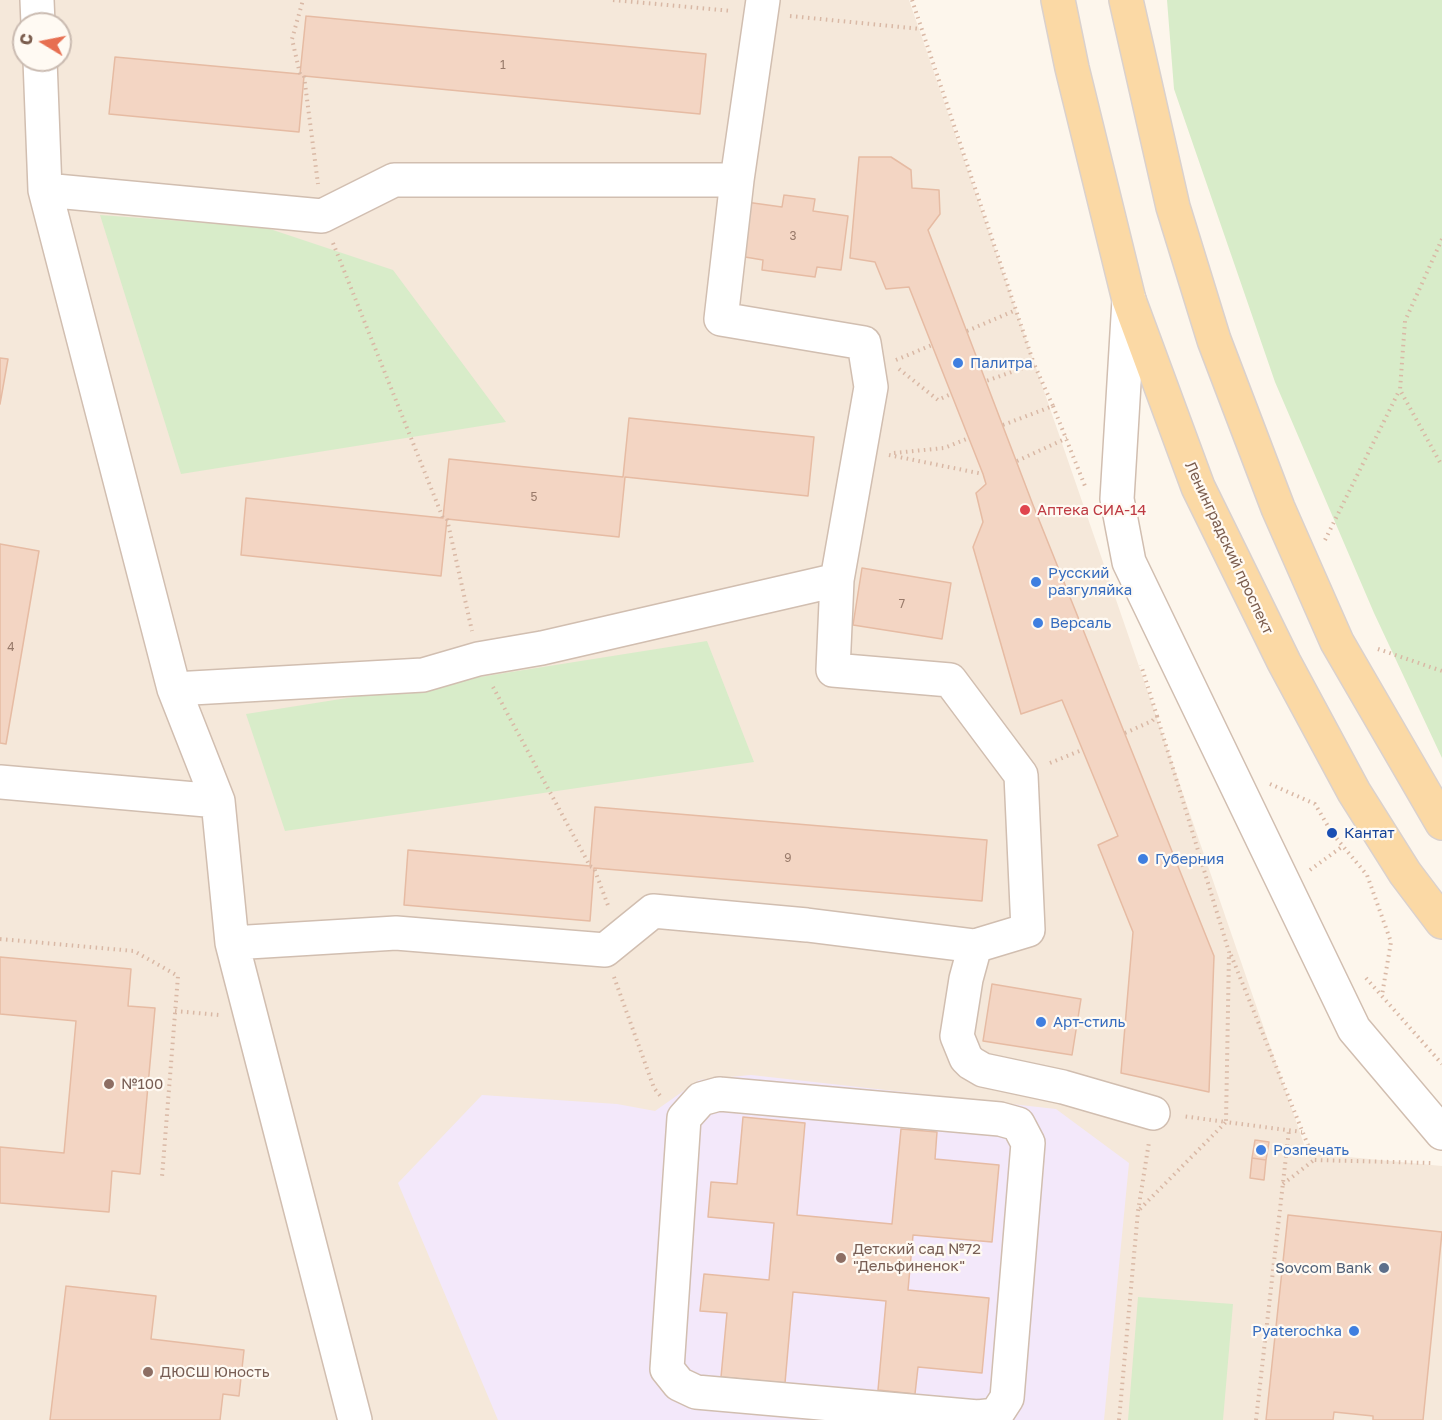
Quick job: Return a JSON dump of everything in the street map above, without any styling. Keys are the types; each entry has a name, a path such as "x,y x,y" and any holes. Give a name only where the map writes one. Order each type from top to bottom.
{"main road":[{"name":"Ленинградский проспект","path":"1058,0 1072,68 1128,300 1198,487 1284,662 1354,792 1405,873 1442,922"},
{"path":"1126,0 1173,207 1214,340 1270,487 1336,642 1442,823"}],"lane":[{"path":"232,943 396,933 605,950 653,911 807,925 975,946 1028,930 1021,775 950,680 833,670 837,580 871,387 864,343 721,319 737,180 763,0"},
{"path":"40,72 45,190 174,689 218,801 232,943 355,1420"},
{"path":"45,190 322,216 394,180 737,180"},
{"path":"1128,300 1117,499 1129,562 1354,1029 1442,1133"},
{"path":"174,689 423,675 478,659 542,648 837,580"},
{"path":"0,782 218,801"},
{"path":"975,946 966,979 957,1036 966,1058 971,1063 983,1070 1075,1090 1153,1113"},
{"path":"719,1094 1000,1119 1018,1124 1028,1143 1007,1398 996,1415 978,1418 835,1412 696,1392 678,1384 667,1369 684,1118 701,1099 719,1094"}],"path":[{"path":"303,0 292,39 302,75 322,216 445,519 478,659 590,866 594,868 610,910 605,950 654,1088 666,1103 684,1118"},
{"path":"912,0 1034,364 1067,438 1085,486"},
{"path":"1325,540 1400,390 1405,321 1442,239"},
{"path":"967,331 1016,310"},
{"path":"932,345 890,362 938,400 951,394"},
{"path":"986,381 1034,364"},
{"path":"1400,390 1442,466"},
{"path":"1003,425 1053,406"},
{"path":"854,492 890,453 944,448 969,438"},
{"path":"1017,461 1067,438"},
{"path":"890,453 983,474"},
{"path":"1375,648 1442,671"},
{"path":"1157,716 1229,952 1314,1160"},
{"path":"1266,782 1315,804 1343,846 1367,875 1391,942 1382,996"},
{"path":"1307,873 1343,846"},
{"path":"0,939 134,951 178,976 162,1178"},
{"path":"1138,1210 1226,1122 1229,952"},
{"path":"175,1011 218,1015"},
{"path":"1119,1420 1138,1210 1153,1113 1303,1132"},
{"path":"1256,1420 1289,1130"},
{"path":"1282,1184 1314,1160 1442,1163"}],"shaded area":[{"path":"0,0 909,0 1307,1153 1442,1166 1442,1420 0,1420"},
{"path":"751,1075 1056,1109 1129,1163 1104,1420 498,1420 398,1183 482,1095 617,1104 655,1111 699,1080"}],"green space":[{"path":"1167,0 1442,0 1442,758 1374,613 1275,382 1174,89"},
{"path":"100,215 264,227 393,270 506,422 181,474"},
{"path":"707,641 754,762 285,831 246,714"},
{"path":"1138,1297 1233,1304 1223,1420 1128,1420"}],"building":[{"path":"306,16 706,54 700,114 304,76 299,132 109,114 115,57 300,74"},
{"name":"Версаль","path":"859,157 891,157 911,170 912,188 939,190 940,214 928,230 1033,505 1214,956 1209,1092 1121,1073 1133,932 1098,845 1118,836 1062,700 1021,714 973,547 983,522 976,493 986,484 983,474 909,287 886,289 875,262 850,258"},
{"path":"784,195 815,199 813,211 848,216 841,270 817,267 815,277 762,270 763,260 739,256 746,202 782,207"},
{"path":"0,358 8,359 0,404"},
{"path":"629,418 814,437 808,496 625,477 619,537 447,519 441,576 241,555 246,498 443,518 449,459 623,477"},
{"path":"0,544 39,551 6,744 0,743"},
{"path":"862,568 951,583 942,639 853,625"},
{"path":"595,807 987,840 982,901 594,868 590,921 404,905 408,850 590,866"},
{"name":"№100","path":"0,957 131,969 128,1006 155,1008 140,1174 112,1171 109,1212 0,1203 0,1147 64,1153 76,1021 0,1014"},
{"path":"992,984 1081,999 1072,1055 983,1041"},
{"name":"Детский сад №72 \"Дельфиненок\"","path":"743,1117 805,1123 797,1215 892,1224 901,1129 937,1132 935,1159 999,1165 992,1242 913,1235 908,1290 989,1298 982,1373 918,1367 915,1394 878,1390 886,1301 793,1292 785,1383 721,1377 727,1313 700,1311 704,1274 769,1280 774,1223 708,1217 711,1182 737,1184"},
{"name":"Розпечать","path":"1255,1140 1269,1142 1266,1160 1252,1158"},
{"path":"1252,1158 1266,1160 1264,1180 1250,1178"},
{"name":"Pyaterochka","path":"1288,1215 1442,1232 1423,1420 1373,1420 1373,1416 1334,1412 1333,1420 1266,1420"},
{"name":"ДЮСШ Юность","path":"66,1286 156,1296 151,1339 244,1350 239,1396 223,1394 220,1420 50,1420"}],"place":[{"name":"Палитра","path":"958,363"},
{"name":"Аптека СИА-14","path":"1025,510"},
{"name":"Русский разгуляйка","path":"1036,582"},
{"name":"Версаль","path":"1038,623"},
{"name":"Кантат","path":"1332,833"},
{"name":"Губерния","path":"1143,859"},
{"name":"Арт-стиль","path":"1041,1022"},
{"name":"№100","path":"109,1084"},
{"name":"Розпечать","path":"1261,1150"},
{"name":"Детский сад №72 \"Дельфиненок\"","path":"841,1258"},
{"name":"Sovcom Bank","path":"1384,1268"},
{"name":"Pyaterochka","path":"1354,1331"},
{"name":"ДЮСШ Юность","path":"148,1372"}]}
